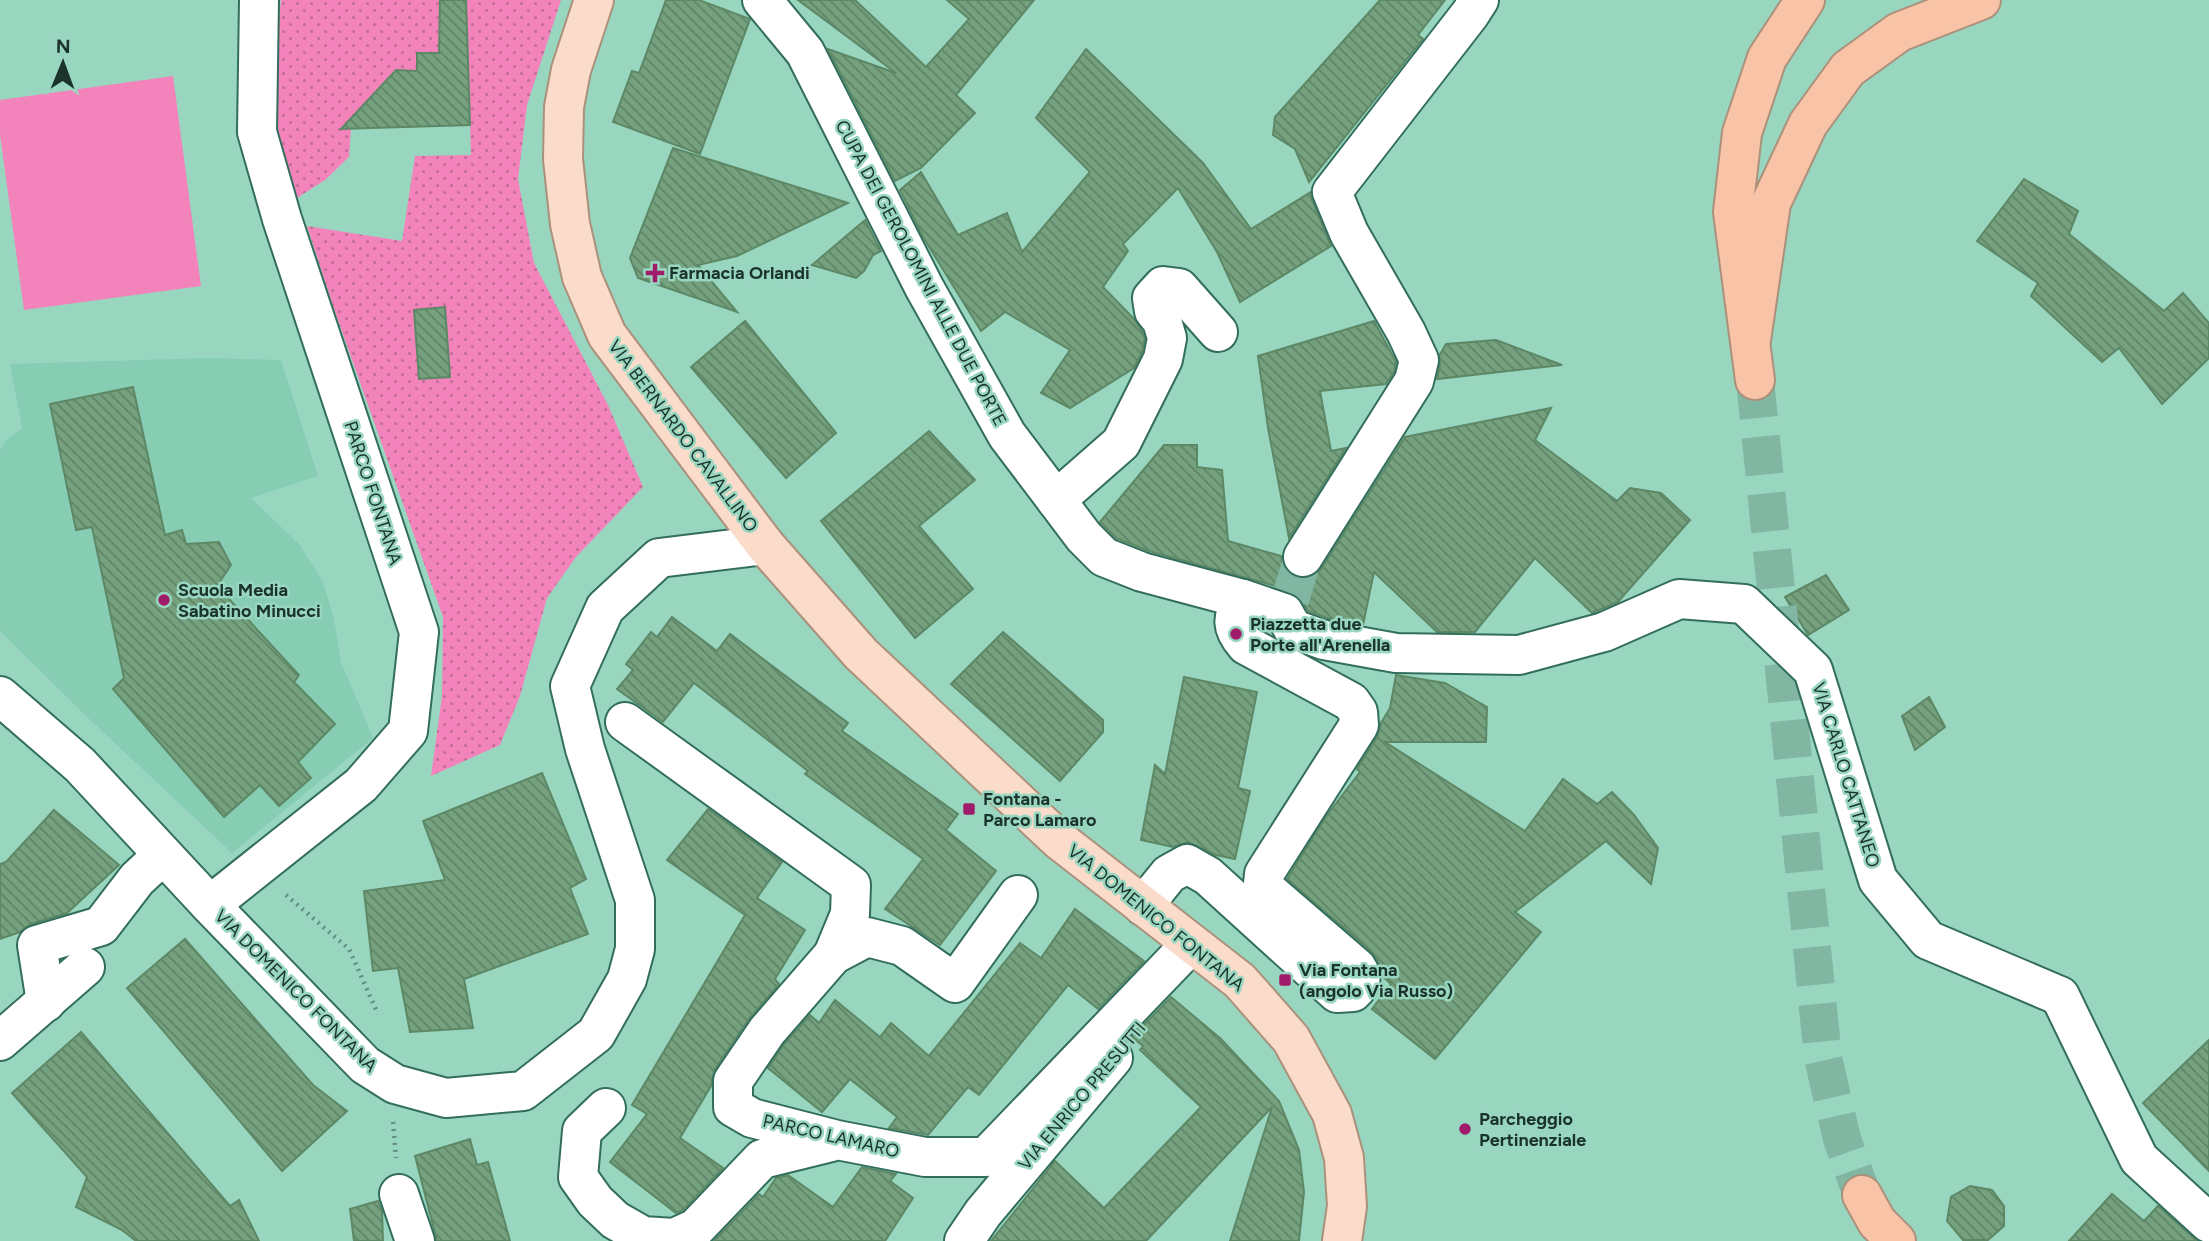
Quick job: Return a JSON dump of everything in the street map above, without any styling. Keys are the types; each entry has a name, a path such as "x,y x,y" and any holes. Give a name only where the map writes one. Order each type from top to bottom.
{"highway":[{"path":"1755,380 1733,212 1742,133 1767,58 1805,0"},
{"path":"1751,340 1771,203 1808,124 1848,69 1899,32 1980,0"},
{"path":"1862,1195 1878,1222 1896,1241"}],"main road":[{"name":"VIA BERNARDO CAVALLINO","path":"594,0 571,70 564,107 563,159 567,198 582,277 607,334 765,545"},
{"name":"VIA DOMENICO FONTANA","path":"765,545 870,663 1059,840 1240,981 1291,1039 1332,1114 1344,1158 1347,1206 1342,1241"}],"street":[{"name":"PARCO FONTANA","path":"210,905 361,785 408,731 419,632 282,219 257,132 259,0"},
{"name":"CUPA DEI GEROLOMINI ALLE DUE PORTE","path":"762,0 805,52 924,287 1007,435 1084,537 1104,557 1142,572 1243,599"},
{"path":"1303,557 1415,382 1419,360 1406,332 1349,233 1332,192 1479,0"},
{"path":"1056,500 1121,443 1163,359 1167,338 1162,321 1154,311 1152,298 1163,286 1179,288 1218,332"},
{"name":"VIA DOMENICO FONTANA","path":"0,696 80,765 210,905 365,1065 395,1084 446,1097 523,1091 596,1034 627,979 635,949 635,900 585,749 570,686 605,608 659,558 765,545"},
{"path":"1143,906 1168,874 1187,864 1208,876 1337,993 1348,994 1360,984 1357,968 1263,884 1264,874 1359,725 1358,712 1351,702 1246,645 1236,634 1234,615 1243,599"},
{"name":"VIA CARLO CATTANEO","path":"1243,599 1287,607 1293,629 1336,642 1396,653 1519,655 1604,632 1679,599 1744,604 1813,670 1878,880 1928,940 2060,996 2139,1159 2209,1223"},
{"path":"625,722 851,885 850,914 833,955"},
{"path":"46,1002 37,945 101,926 137,879 163,855"},
{"name":"PARCO LAMARO","path":"1018,895 955,983 902,946 867,937 833,955 767,1031 733,1081 733,1107 752,1118 837,1140 925,1157 986,1157 1197,948"},
{"name":"VIA ENRICO PRESUTTI","path":"964,1241 1197,948"},
{"path":"0,1041 85,967"},
{"path":"606,1108 582,1131 578,1177 595,1201 615,1220 643,1236 674,1238 696,1228 762,1159 837,1140"},
{"path":"399,1194 415,1241"}],"path":[{"path":"286,894 349,949 378,1014"}],"shaded area":[{"path":"281,0 561,0 527,105 518,179 534,263 608,405 643,487 576,557 547,598 520,696 500,745 431,776 442,696 443,617 307,226 402,241 415,156 471,155 467,30 439,53 417,53 417,71 396,70 349,120 349,157 325,180 297,198 277,135 273,73"},
{"path":"173,76 201,286 24,310 0,135 0,100"},
{"name":"Scuola Media Sabatino Minucci","path":"207,358 281,360 318,476 251,498 299,544 323,582 334,619 341,662 373,738 232,853 0,631 0,450 6,440 22,428 10,364"}],"building":[{"path":"440,0 466,0 470,125 341,129 396,70 417,71 417,53 439,53"},
{"path":"666,0 699,0 750,19 700,154 613,122 632,71 639,73"},
{"path":"798,0 855,0 926,67 969,19 947,0 1034,0 956,95 975,113 921,168 895,181 828,49 896,73"},
{"path":"1380,0 1445,0 1418,35 1423,39 1309,182 1295,149 1273,135 1275,117"},
{"path":"1086,49 1203,163 1251,229 1311,192 1331,246 1240,302 1217,252 1178,188 1123,244 1128,251 1103,287 1142,331 1145,339 1142,352 1134,368 1070,408 1041,393 1070,350 1005,312 981,331 923,237 900,190 921,172 958,235 1007,213 1022,252 1090,172 1036,118"},
{"path":"673,148 848,203 737,256 698,265 737,312 638,278 630,258"},
{"path":"2024,179 2078,211 2069,234 2164,311 2183,293 2209,323 2209,358 2162,404 2119,348 2102,362 2031,296 2038,283 1977,241"},
{"path":"865,220 881,251 873,255 864,271 856,278 812,265"},
{"path":"445,307 450,377 419,379 414,310"},
{"path":"745,321 836,433 786,478 691,367"},
{"path":"1374,321 1396,362 1394,372 1386,384 1320,391 1331,451 1346,448 1289,538 1268,428 1258,356"},
{"path":"1496,340 1562,365 1437,379 1439,356 1446,344"},
{"path":"133,387 165,535 182,530 186,544 219,542 231,565 217,586 299,675 294,682 335,724 298,762 311,778 279,806 260,785 224,817 113,689 124,678 92,527 76,530 50,404"},
{"path":"1551,408 1535,440 1617,501 1630,488 1661,493 1690,520 1618,602 1592,613 1535,558 1475,632 1437,632 1374,572 1363,625 1330,619 1308,611 1297,592 1149,551 1116,538 1100,522 1164,445 1197,445 1197,467 1222,470 1228,541 1281,556 1283,567 1291,575 1301,579 1313,577 1321,569 1405,437"},
{"path":"929,431 975,480 919,526 973,589 915,638 821,521"},
{"path":"1826,575 1849,610 1808,635 1785,597"},
{"path":"672,617 717,651 730,634 848,723 842,731 958,814 946,830 996,871 940,945 885,909 923,859 805,774 808,771 694,683 663,722 617,689 633,670 626,664 651,632 657,637"},
{"path":"1003,632 1103,720 1103,732 1060,781 951,684"},
{"path":"1396,675 1445,683 1487,707 1486,742 1385,742 1525,831 1563,779 1597,804 1612,792 1634,815 1658,848 1651,884 1606,841 1515,912 1541,932 1435,1059 1372,1009 1391,984 1382,976 1372,952 1287,879 1327,815 1360,772 1357,769 1377,737 1390,708"},
{"path":"1184,677 1257,692 1238,788 1250,791 1235,859 1216,855 1188,842 1173,847 1141,840 1155,765 1165,774"},
{"path":"1929,697 1945,727 1915,750 1902,716"},
{"path":"542,773 586,879 570,888 588,934 464,979 473,1028 410,1032 398,968 373,971 364,891 445,880 423,821"},
{"path":"708,809 782,862 757,898 805,930 775,979 779,984 749,1019 715,1069 711,1086 680,1138 723,1168 683,1210 676,1213 610,1162 647,1114 632,1105 745,915 667,860"},
{"path":"54,810 119,865 67,913 31,924 20,932 0,939 0,864 6,862"},
{"path":"1075,909 1144,961 1098,1009 1068,985 979,1095 968,1087 928,1135 889,1128 897,1117 850,1079 822,1112 768,1068 784,1044 810,1015 819,1023 835,1000 880,1037 891,1023 929,1056 1020,943 1041,958"},
{"path":"185,939 313,1085 347,1111 282,1171 127,988"},
{"path":"1171,997 1221,1039 1279,1101 1299,1150 1304,1192 1299,1241 1230,1241 1272,1107 1146,1241 991,1241 1055,1161 1104,1208 1201,1107 1140,1050 1143,1046 1132,1037"},
{"path":"81,1032 230,1206 239,1200 259,1241 136,1241 122,1230 76,1207 87,1177 12,1093"},
{"path":"2209,1040 2209,1171 2143,1103"},
{"path":"470,1139 477,1165 488,1162 510,1241 437,1241 415,1156"},
{"path":"862,1167 896,1174 890,1181 913,1198 885,1241 714,1241 759,1194 763,1197 776,1178 788,1175 833,1207"},
{"path":"1970,1186 1992,1190 2004,1206 2004,1226 1988,1240 1963,1240 1947,1221 1951,1197"},
{"path":"2112,1194 2144,1221 2158,1206 2198,1241 2069,1241"},
{"path":"378,1201 382,1211 383,1241 354,1241 350,1209"}],"tunnel":[{"path":"1755,380 1823,1058 1842,1139 1862,1195"},
{"path":"1290,600 1303,557"}],"place":[{"name":"Farmacia Orlandi","path":"655,273"},
{"name":"Scuola Media Sabatino Minucci","path":"164,600"},
{"name":"Piazzetta due Porte all'Arenella","path":"1236,634"},
{"name":"Fontana - Parco Lamaro","path":"969,809"},
{"name":"Via Fontana (angolo Via Russo)","path":"1285,980"},
{"name":"Parcheggio Pertinenziale","path":"1465,1129"}]}
